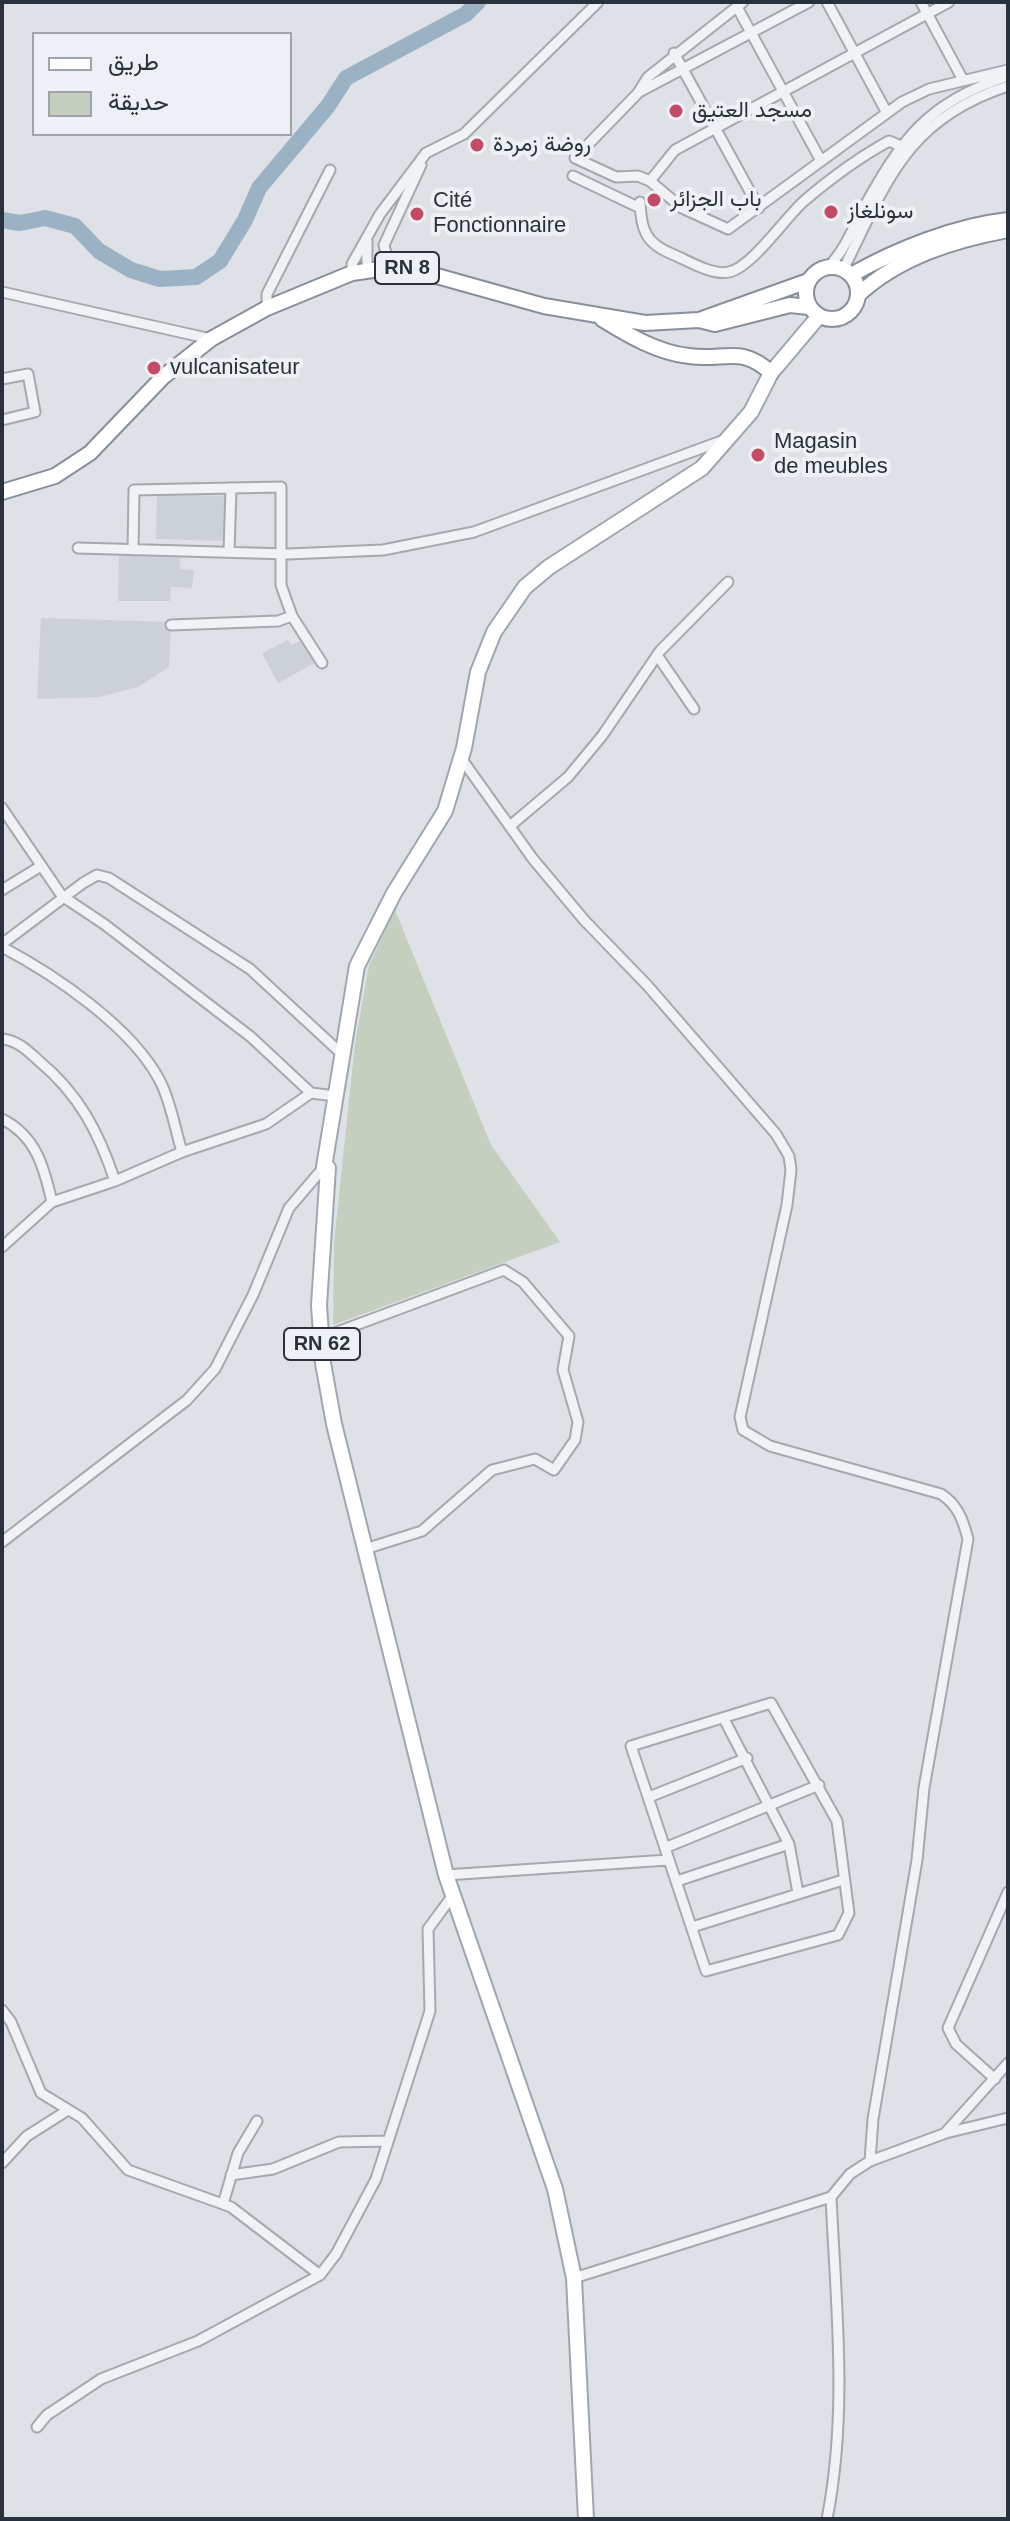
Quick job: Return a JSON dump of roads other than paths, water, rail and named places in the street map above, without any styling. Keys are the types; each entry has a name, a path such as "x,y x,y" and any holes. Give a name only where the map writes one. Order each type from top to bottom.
{"main road":[{"path":"1008,220 952,234 849,274 828,267 808,281 805,294 814,312 841,318 853,309 858,295 875,279 925,254 977,236 1008,230"},
{"name":"RN 8","path":"2,492 55,476 90,453 145,396 211,339 267,308 359,271 389,265 442,275 544,306 645,323 699,320 715,324 790,305 814,312"},
{"path":"849,274 858,295"},
{"name":"RN 8","path":"699,320 712,313 786,292 808,281"},
{"name":"RN 62","path":"586,2519 574,2278 555,2189 446,1875 334,1424 319,1305 328,1168 324,1167 357,966 394,893 445,811 461,758 478,672 494,632 525,587 549,567 702,468 751,412 771,373 814,312"},
{"path":"598,317 657,348 687,356 744,354 771,373"}],"street":[{"path":"369,234 359,271 352,264 369,234 426,153 464,134 598,2"},
{"path":"638,93 809,2"},
{"path":"827,2 887,113"},
{"path":"921,2 963,80"},
{"path":"650,181 675,150 714,132 783,90 949,2"},
{"path":"820,159 751,33 740,4 674,53 648,77 638,93 575,158 616,177 638,176 650,181 682,208 728,229 820,159 887,113 929,89 1008,73"},
{"path":"674,53 714,132 759,208"},
{"path":"849,274 846,264 916,126 946,104 1008,73"},
{"path":"828,267 904,147 950,112 1008,86"},
{"path":"573,176 640,205 642,229 656,247 716,272 730,272 741,266 791,213 849,163 889,141 904,147"},
{"path":"389,265 384,245 426,153"},
{"path":"267,308 267,294 330,170"},
{"path":"2,292 211,339"},
{"path":"2,379 28,374 35,412 2,420"},
{"path":"78,548 279,554 383,550 474,532 731,438"},
{"path":"133,550 134,490 281,487 279,554 284,601 322,663"},
{"path":"229,552 231,488"},
{"path":"510,826 568,777 602,736 657,655 728,582"},
{"path":"171,625 278,621 292,616"},
{"path":"657,655 694,709"},
{"path":"461,758 585,921 647,985 776,1134 789,1156 791,1170 787,1205 740,1417 743,1430 770,1446 941,1494 957,1508 964,1523 968,1539 924,1788 917,1860 873,2119 870,2161"},
{"path":"2,808 62,896 251,1037 311,1093 336,1096"},
{"path":"2,890 41,866"},
{"path":"182,1152 162,1085 148,1060 57,980 2,946 62,896 97,875 109,878 250,969 344,1056"},
{"path":"2,1039 12,1040 33,1056 74,1094 98,1135 115,1181"},
{"path":"2,1247 52,1202 115,1181 182,1152 266,1124 311,1093"},
{"path":"2,1119 18,1126 30,1139 44,1171 52,1202"},
{"path":"2,1542 187,1400 215,1369 253,1295 289,1208 324,1167"},
{"path":"321,1338 504,1270 523,1282 569,1336 563,1370 578,1422 575,1440 554,1470 535,1459 492,1470 422,1531 365,1549"},
{"path":"771,1703 837,1821 849,1913 838,1935 706,1971 631,1746 724,1719 771,1703"},
{"path":"724,1719 747,1758 789,1844 798,1893"},
{"path":"649,1797 747,1758"},
{"path":"667,1847 819,1785"},
{"path":"677,1881 789,1844"},
{"path":"446,1875 668,1860"},
{"path":"692,1927 843,1880"},
{"path":"995,2079 956,2044 948,2028 1008,1892"},
{"path":"37,2427 47,2415 101,2379 198,2341 320,2275 336,2254 376,2179 430,2011 428,1929 453,1895"},
{"path":"2,2010 11,2022 41,2093 82,2118 128,2170 223,2204 297,2254 320,2275"},
{"path":"946,2133 1008,2063"},
{"path":"2,2163 27,2136 68,2110"},
{"path":"574,2278 831,2197 850,2174 870,2161 946,2133 1008,2118"},
{"path":"223,2204 238,2153 257,2121"},
{"path":"231,2175 273,2169 339,2142 387,2141"},
{"path":"827,2519 838,2464 840,2416 831,2197"}],"waterway":[{"path":"2,220 20,223 45,218 75,226 99,251 131,270 160,279 196,277 220,261 245,220 259,188 328,106 346,78 466,14 478,2"}],"place":[{"name":"مسجد العتيق","path":"676,111"},
{"name":"روضة زمردة","path":"477,145"},
{"name":"باب الجزائر","path":"654,200"},
{"name":"سونلغاز","path":"831,212"},
{"name":"Cité Fonctionnaire","path":"417,214"},
{"name":"vulcanisateur","path":"154,368"},
{"name":"Magasin de meubles","path":"758,455"}]}
